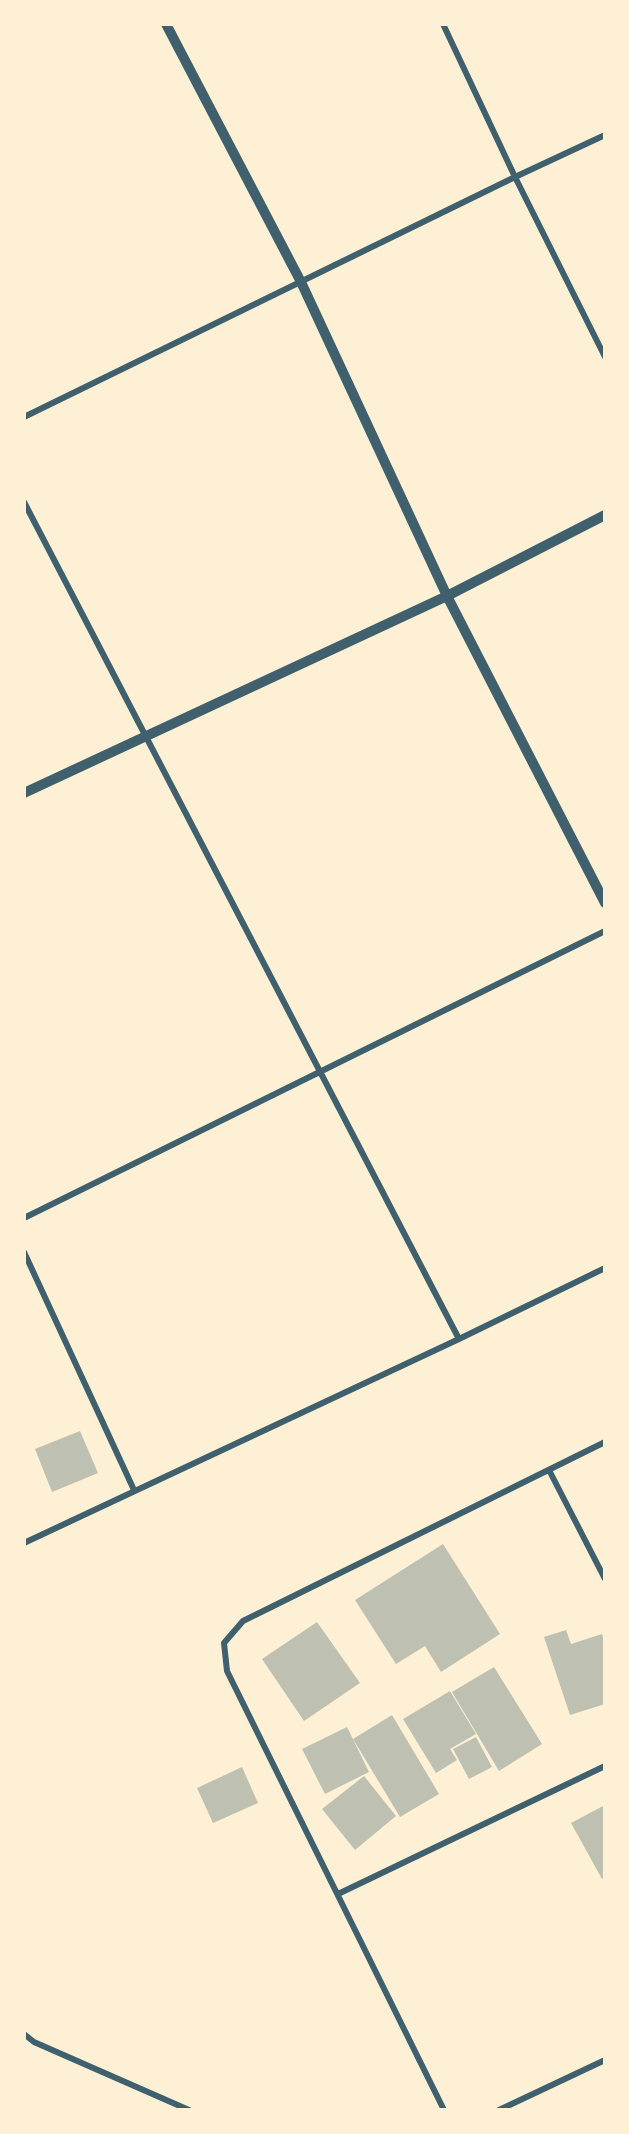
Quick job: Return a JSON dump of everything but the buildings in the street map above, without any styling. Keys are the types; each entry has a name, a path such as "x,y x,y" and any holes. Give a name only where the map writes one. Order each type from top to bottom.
{"street":[{"path":"166,24 301,282 447,596 605,903"},
{"path":"443,24 515,177 605,357"},
{"path":"24,417 605,135"},
{"path":"24,502 459,1339"},
{"path":"24,793 447,596 605,515"},
{"path":"24,1218 605,931"},
{"path":"24,1252 134,1490"},
{"path":"24,1543 605,1268"},
{"path":"444,2110 227,1671 224,1643 243,1621 605,1442"},
{"path":"549,1470 605,1579"},
{"path":"338,1894 605,1766"},
{"path":"24,2034 34,2043 189,2110"},
{"path":"499,2110 605,2060"}]}
